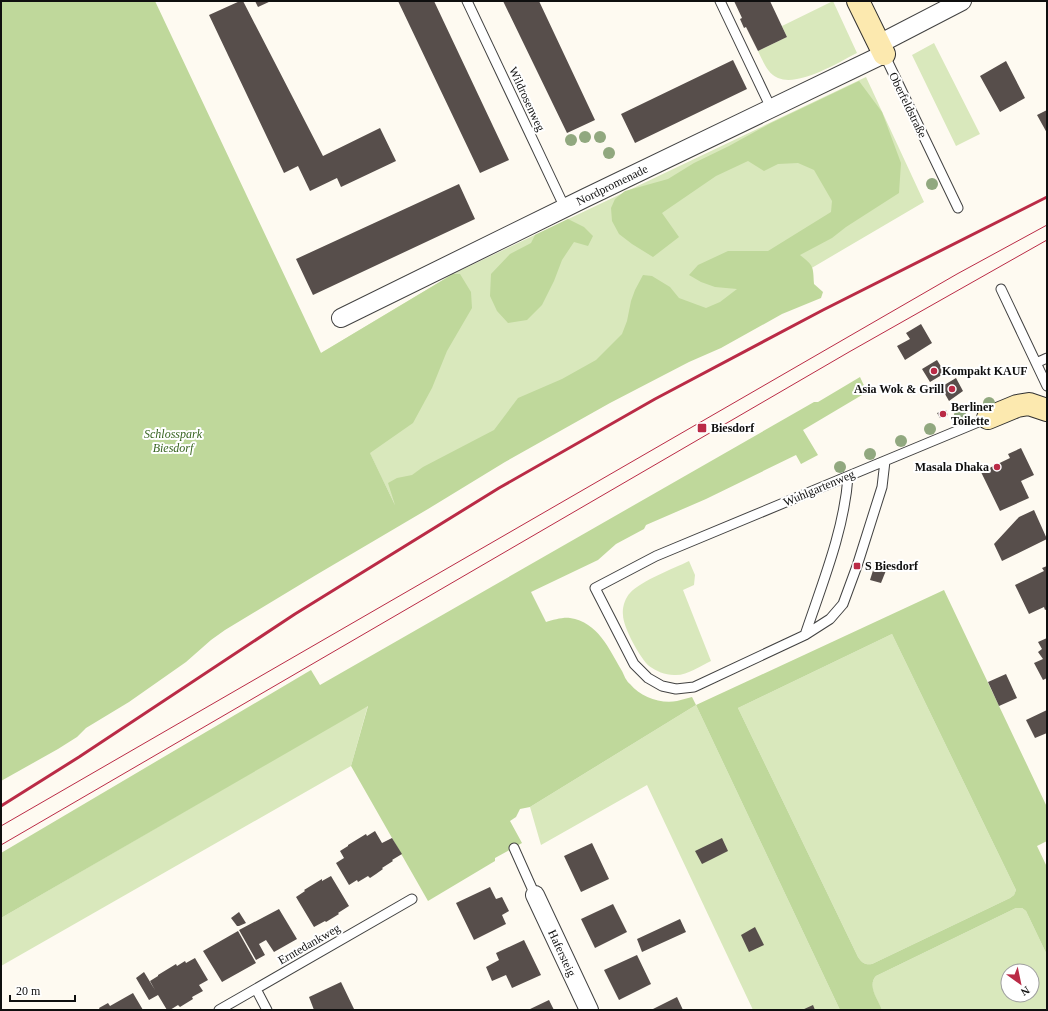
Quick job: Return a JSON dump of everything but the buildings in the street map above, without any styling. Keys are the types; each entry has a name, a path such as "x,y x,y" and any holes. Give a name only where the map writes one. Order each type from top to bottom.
{"street":[{"name":"Oberfeldstraße","path":"858,1 882,49"},
{"name":"Nordpromenade","path":"341,318 772,108 882,49 962,1"},
{"name":"Wuhlgartenweg","path":"988,418 1017,406 1029,404 1047,410"},
{"name":"Hafersteig","path":"535,895 589,1010"}],"lane":[{"name":"Wildrosenweg","path":"466,1 565,208"},
{"path":"720,1 772,108"},
{"name":"Oberfeldstraße","path":"882,49 958,208"},
{"path":"1001,288 1047,386"},
{"path":"1036,363 1047,358"},
{"name":"Wuhlgartenweg","path":"805,635 694,687 676,689 662,686 648,678 634,664 595,588 656,556 988,418"},
{"path":"805,635 830,619 843,604 882,487 885,461"},
{"path":"805,635 835,542 846,498 848,476"},
{"path":"514,848 535,895"},
{"name":"Erntedankweg","path":"219,1010 412,899"},
{"path":"256,988 267,1010"}],"green space":[{"name":"Schlosspark Biesdorf","path":"1,1 155,1 321,353 453,274 460,274 471,292 472,308 447,351 432,388 413,423 370,453 395,505 388,483 397,478 412,475 423,467 494,430 518,398 562,379 596,360 622,334 627,321 631,301 643,275 652,276 670,287 679,298 706,308 720,302 737,289 715,287 701,282 689,275 698,265 728,251 768,251 831,212 832,201 814,170 798,163 778,164 764,171 748,161 716,176 662,213 679,237 653,257 619,234 612,221 611,208 615,199 625,191 668,179 694,163 771,123 859,81 882,112 901,163 899,193 846,227 832,238 800,255 812,267 814,284 823,292 821,298 782,314 721,348 689,362 610,403 505,462 225,630 186,662 129,702 86,728 77,737 58,749 1,781"},
{"path":"833,1 857,53 819,72 797,79 787,80 774,76 766,66 758,51 787,37 782,26"},
{"path":"934,43 980,134 956,146 912,55"},
{"path":"866,77 924,202 398,511 321,353 453,274"},
{"path":"568,219 584,227 593,236 588,246 574,242 562,260 554,281 542,305 527,320 508,323 497,311 490,296 491,274 510,254 531,243 535,235"},
{"path":"860,377 867,392 803,430 818,455 801,464 796,455 706,499 646,525 644,529 616,544 598,560 531,592 546,622 561,618 570,618 588,625 595,631 602,638 627,681 640,693 651,698 671,702 692,697 696,705 530,807 520,809 516,817 510,821 522,843 495,858 495,861 428,901 351,766 368,706 1,918 1,853 311,670 320,685"},
{"path":"689,561 695,575 694,585 683,590 711,661 684,674 667,674 649,666 641,656 626,627 623,615 623,606 628,595 635,588 650,579"},
{"path":"944,590 1047,807 1047,841 1037,846 1047,867 1047,955 1026,911 1022,908 1016,908 876,976 873,988 882,1010 840,1010 696,705","holes":["892,634 1016,890 1014,895 1010,898 872,964 864,963 858,957 738,708"]},
{"path":"892,634 1016,890 1014,895 1010,898 872,964 866,964 858,957 738,708"},
{"path":"368,705 351,766 1,966 1,918"},
{"path":"696,705 840,1010 753,1010 647,785 541,845 530,807"},
{"path":"1016,908 1022,908 1026,911 1047,955 1047,1010 882,1010 874,993 872,984 876,976"}],"tram line":[{"path":"1,826 957,274 1047,225"},
{"path":"1,845 849,352 1047,240"}],"railway":[{"path":"1,806 79,757 295,614 499,488 655,399 823,310 1047,197"}],"place":[{"name":"Kompakt KAUF","path":"934,371"},
{"name":"Asia Wok & Grill","path":"952,389"},
{"name":"Berliner Toilette","path":"943,414"},
{"name":"Biesdorf","path":"702,428"},
{"name":"Masala Dhaka","path":"997,467"},
{"name":"S Biesdorf","path":"857,566"}]}
